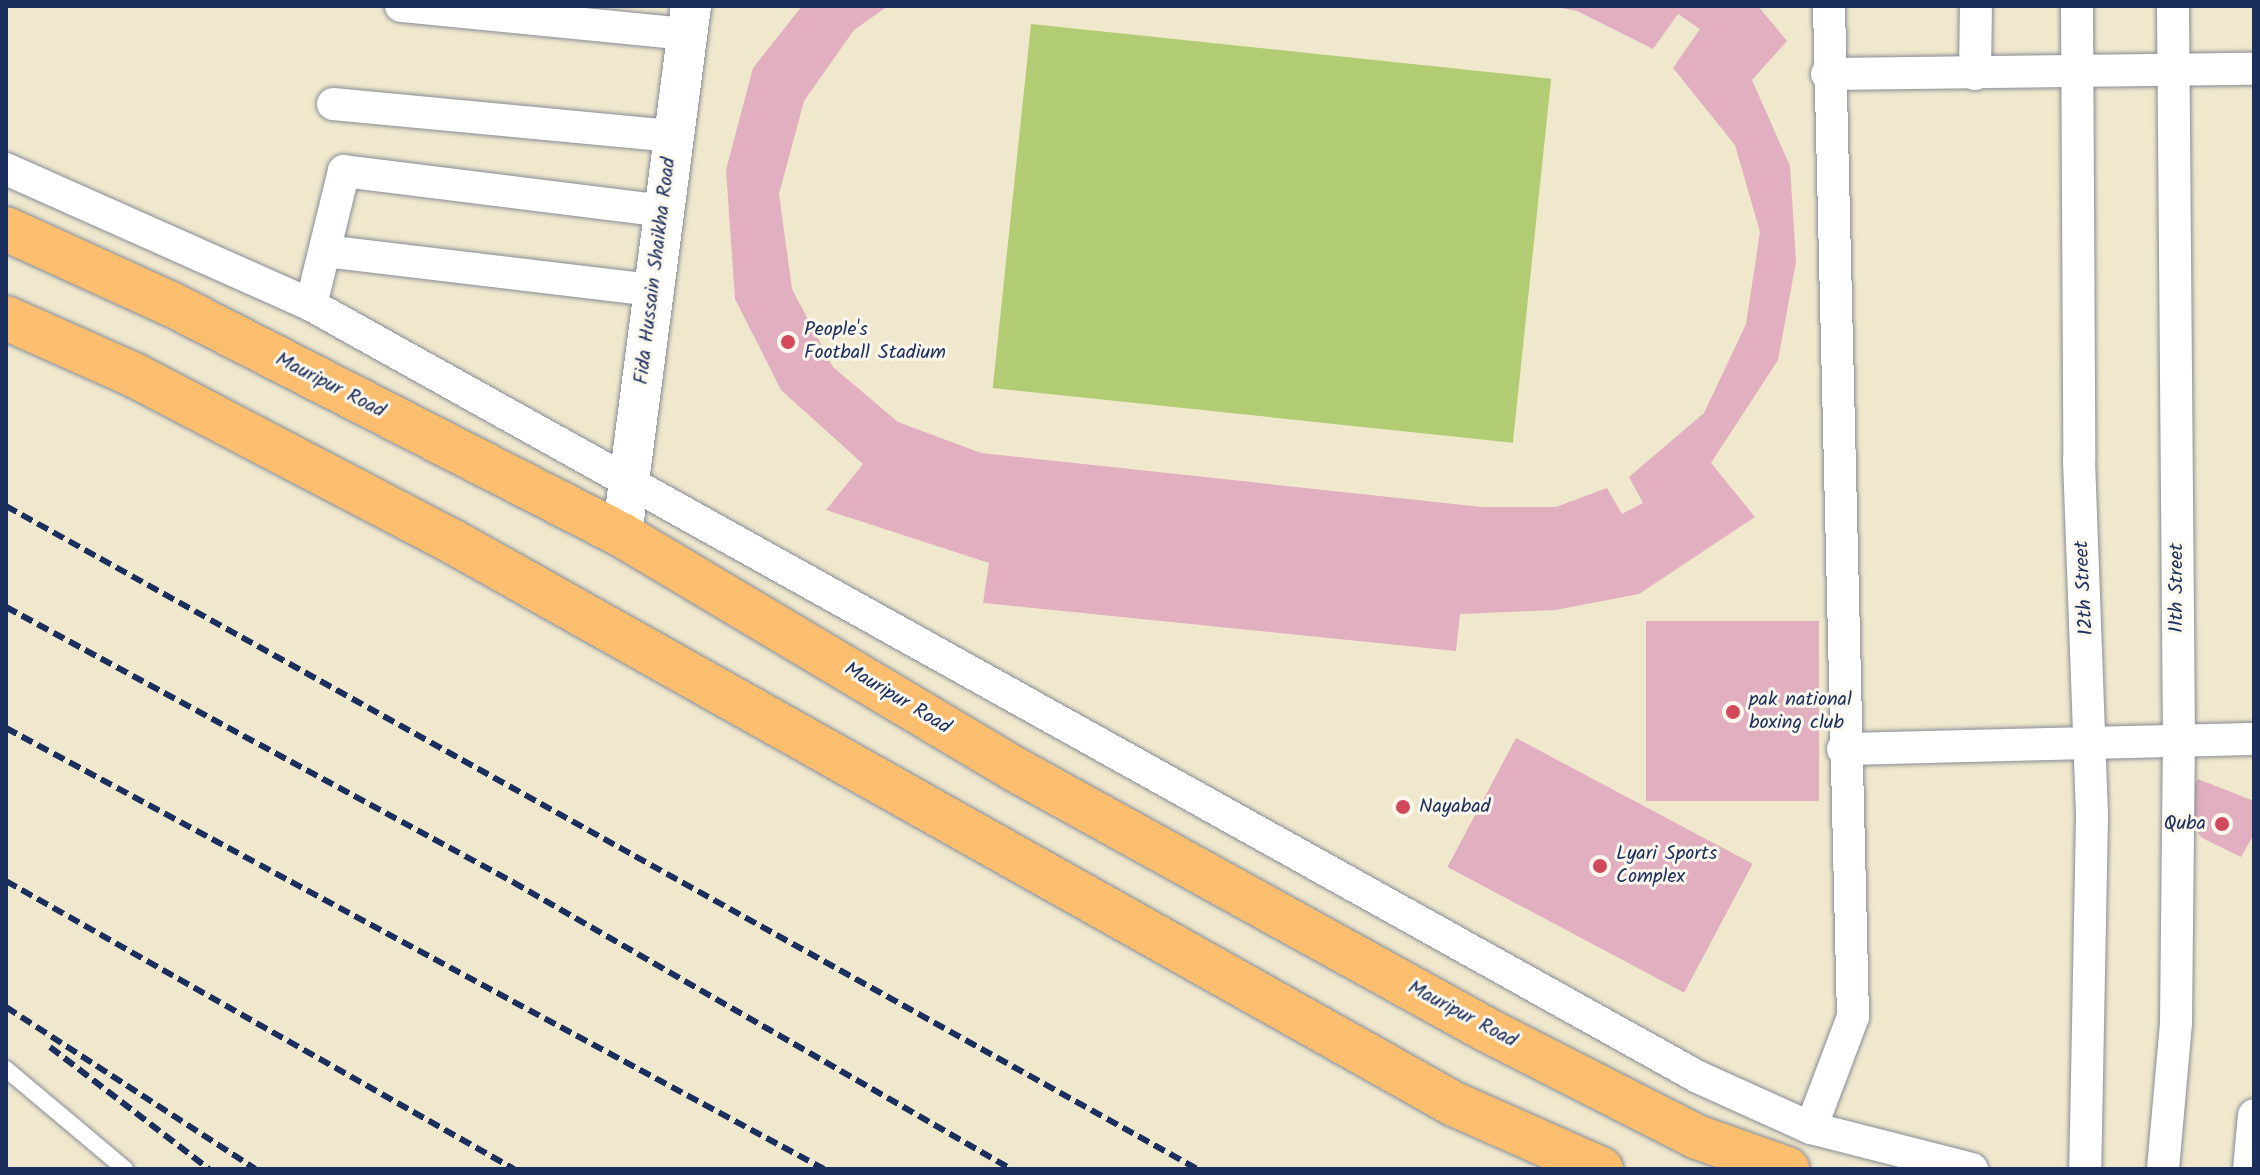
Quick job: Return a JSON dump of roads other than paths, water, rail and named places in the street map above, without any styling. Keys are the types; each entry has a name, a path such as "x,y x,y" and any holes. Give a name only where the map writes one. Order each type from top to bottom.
{"highway":[{"name":"Mauripur Road","path":"6,229 173,305 622,535 1018,771 1489,1031 1697,1137 1787,1169"},
{"path":"6,318 134,375 450,540 1454,1104 1601,1169"}],"street":[{"path":"401,6 689,20"},
{"path":"1811,1128 1853,1017 1843,749 1827,74 1829,6"},
{"path":"1975,74 1976,6"},
{"name":"12th Street","path":"2077,6 2079,460 2092,741 2085,1169"},
{"name":"11th Street","path":"2163,1169 2176,1022 2179,740 2173,6"},
{"name":"Fida Hussain Shaikha Road","path":"622,535 689,20"},
{"path":"1827,74 2254,69"},
{"path":"333,104 674,136"},
{"path":"6,169 311,305 630,477 1698,1077 1811,1128 1972,1169"},
{"path":"311,305 344,171 664,211"},
{"path":"325,251 654,290"},
{"path":"1843,749 2254,739"},
{"path":"2249,1169 2254,1115"}],"lane":[{"path":"6,1069 125,1169"}],"railway":[{"path":"6,506 1197,1169"},
{"path":"6,607 513,882 1011,1169"},
{"path":"6,728 824,1169"},
{"path":"6,881 514,1169"},
{"path":"6,1007 255,1169"},
{"path":"50,1047 209,1169"}],"place":[{"name":"People's Football Stadium","path":"788,342"},
{"name":"pak national boxing club","path":"1733,712"},
{"name":"Nayabad","path":"1403,807"},
{"name":"Quba","path":"2222,824"},
{"name":"Lyari Sports Complex","path":"1600,866"}]}
